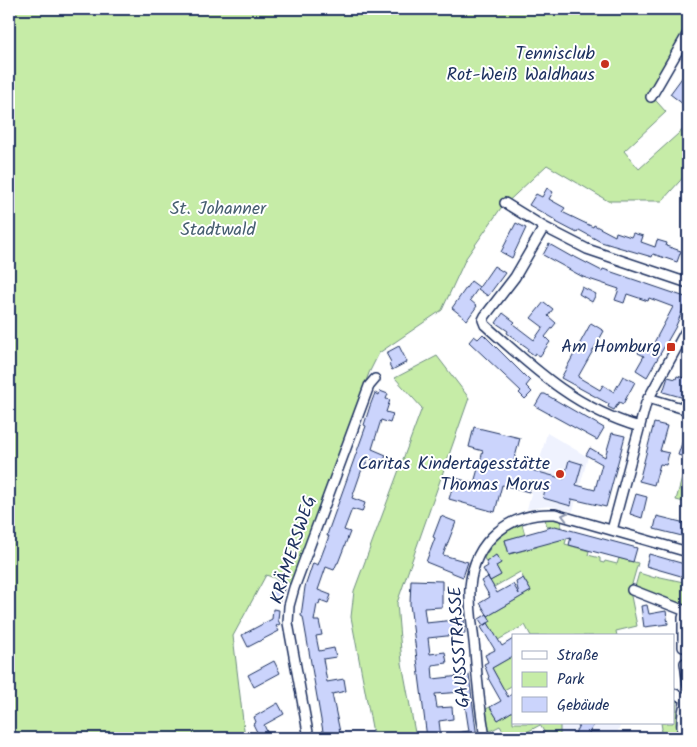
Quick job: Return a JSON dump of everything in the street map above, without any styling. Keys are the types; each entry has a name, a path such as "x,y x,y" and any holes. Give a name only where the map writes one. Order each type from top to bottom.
{"street":[{"path":"652,97 688,33"},
{"path":"506,203 544,227 594,252 687,280"},
{"path":"544,227 515,277 485,316 485,325 549,381 613,418 640,427"},
{"path":"612,530 648,398 688,328"},
{"name":"KRÄMERSWEG","path":"309,738 288,623 290,606 305,558 369,386 375,379"},
{"path":"648,398 688,410"},
{"name":"GAUSSSTRASSE","path":"485,738 472,626 470,587 474,566 483,547 490,538 506,524 534,515 555,514 688,552"},
{"path":"632,590 687,611 683,618 683,647"},
{"path":"685,662 688,684"},
{"path":"674,693 688,697 683,706 682,714 683,738"}],"shaded area":[{"name":"Caritas Kindertagesstätte Thomas Morus","path":"547,433 588,457 573,511 549,506 527,509"},
{"path":"560,724 621,724 614,738 560,738"}],"green space":[{"name":"St. Johanner Stadtwald","path":"9,9 688,9 688,24 649,93 666,112 624,151 639,169 688,125 688,172 662,201 608,201 547,165 501,208 466,258 442,310 379,353 369,373 291,584 266,575 233,636 245,738 9,738"},
{"path":"437,356 469,398 397,603 402,663 416,738 374,738 351,617 354,591 422,408 395,378"},
{"path":"685,467 688,468 688,503 676,500"},
{"path":"545,519 562,520 559,535 567,537 565,544 589,551 588,555 600,558 600,562 604,563 605,561 617,564 619,558 638,563 630,591 637,626 616,631 617,634 530,634 525,625 498,640 488,623 488,616 531,591 520,572 494,587 490,581 501,575 496,566 501,563 496,555 486,562 484,558 500,537 522,524 525,535 505,540 509,554 557,540 553,526 547,527"},
{"path":"639,573 655,578 656,576 688,583 688,606 635,587"},
{"path":"512,657 512,686 504,690 492,668"},
{"path":"674,698 677,700 676,725 679,738 659,738 654,734 659,733 662,729 661,724 674,724"},
{"path":"490,707 498,720 512,712 512,724 560,724 560,738 548,738 540,725 516,738 507,738 500,726 488,732 486,709"}],"building":[{"path":"684,75 688,78 688,108 670,94"},
{"path":"547,188 553,192 549,199 565,208 562,212 615,236 616,232 631,237 633,233 643,236 641,242 655,247 657,240 667,243 666,246 681,251 677,262 653,254 652,257 601,242 579,230 577,233 556,222 529,205 536,194 542,197"},
{"path":"516,223 526,228 512,258 501,252"},
{"path":"549,244 602,271 603,269 688,298 675,328 647,377 636,370 644,356 638,353 642,345 650,350 673,307 649,298 648,301 627,294 624,303 615,300 619,289 583,277 543,255"},
{"path":"494,266 505,273 488,296 478,289"},
{"path":"471,281 479,287 470,300 477,306 467,320 452,308"},
{"path":"582,287 596,294 592,302 579,294"},
{"path":"544,302 553,309 548,316 556,323 545,337 550,342 540,356 535,353 534,355 527,350 528,348 496,323 503,313 515,322 513,324 534,340 543,327 531,318"},
{"path":"591,323 604,331 578,377 600,390 603,385 614,392 623,376 635,382 623,404 619,402 614,410 608,407 609,404 561,378"},
{"path":"483,334 530,381 526,386 532,392 525,399 519,393 521,391 469,342 474,336 478,339"},
{"path":"399,346 407,362 392,370 389,364 391,362 386,353"},
{"path":"677,376 688,379 688,399 663,392 668,377 676,379"},
{"path":"380,391 388,394 386,399 390,400 386,412 393,414 390,423 381,420 372,449 386,455 383,464 368,458 364,470 362,469 352,498 365,503 362,512 352,509 344,530 350,532 338,563 334,570 326,567 318,590 331,595 328,603 320,600 319,605 317,604 314,621 319,621 322,635 316,636 319,651 334,648 336,657 323,659 327,682 344,679 346,691 332,694 340,738 330,738 329,736 324,737 303,617 301,616 305,587 313,563 318,565 366,426 364,425 370,406 375,393 379,395"},
{"path":"542,394 604,428 597,440 535,406"},
{"path":"654,423 667,426 660,451 669,453 666,465 660,464 654,485 639,481"},
{"path":"474,427 520,438 513,465 564,479 569,460 582,464 576,485 595,490 602,464 586,455 590,448 605,457 612,433 625,436 606,507 572,499 571,506 543,498 546,486 532,482 529,492 502,485 495,512 449,499 455,478 474,483 483,451 469,447"},
{"path":"688,429 688,458 678,455"},
{"path":"636,494 647,497 642,518 630,514"},
{"path":"441,516 456,522 443,555 468,562 463,577 426,562"},
{"path":"657,516 685,523 682,536 654,529"},
{"path":"555,526 637,548 633,562 569,545 571,537 509,554 505,540"},
{"path":"649,554 688,565 688,578 646,566"},
{"path":"496,555 501,563 496,566 501,575 490,581 483,569 488,566 486,562"},
{"path":"488,577 497,593 513,584 519,594 516,582 523,578 531,591 488,616 480,603 490,597 481,581"},
{"path":"276,580 282,582 280,587 284,589 279,602 268,598"},
{"path":"411,580 442,581 442,607 424,608 426,623 464,619 465,634 428,638 430,654 445,652 447,663 432,665 433,679 469,675 477,738 449,738 449,734 469,731 463,692 435,694 437,708 452,707 453,719 439,721 441,738 427,738 410,604"},
{"path":"647,605 649,614 666,611 668,624 644,627 641,606"},
{"path":"273,609 279,610 278,620 280,624 276,626 279,631 248,647 242,635 272,619"},
{"path":"487,614 491,621 483,625 479,619"},
{"path":"488,623 502,646 512,640 512,657 492,668 508,697 512,694 512,712 498,720 490,707 501,701 488,678 484,664 488,662 485,655 495,650 481,627"},
{"path":"274,661 280,673 254,687 248,675"},
{"path":"278,703 284,714 264,725 269,736 260,738 253,724 256,722 254,717"},
{"path":"580,724 594,724 586,738 574,735"}],"place":[{"name":"Tennisclub Rot-Weiß Waldhaus","path":"605,64"},
{"name":"Am Homburg","path":"671,347"},
{"name":"Caritas Kindertagesstätte Thomas Morus","path":"560,474"}]}
